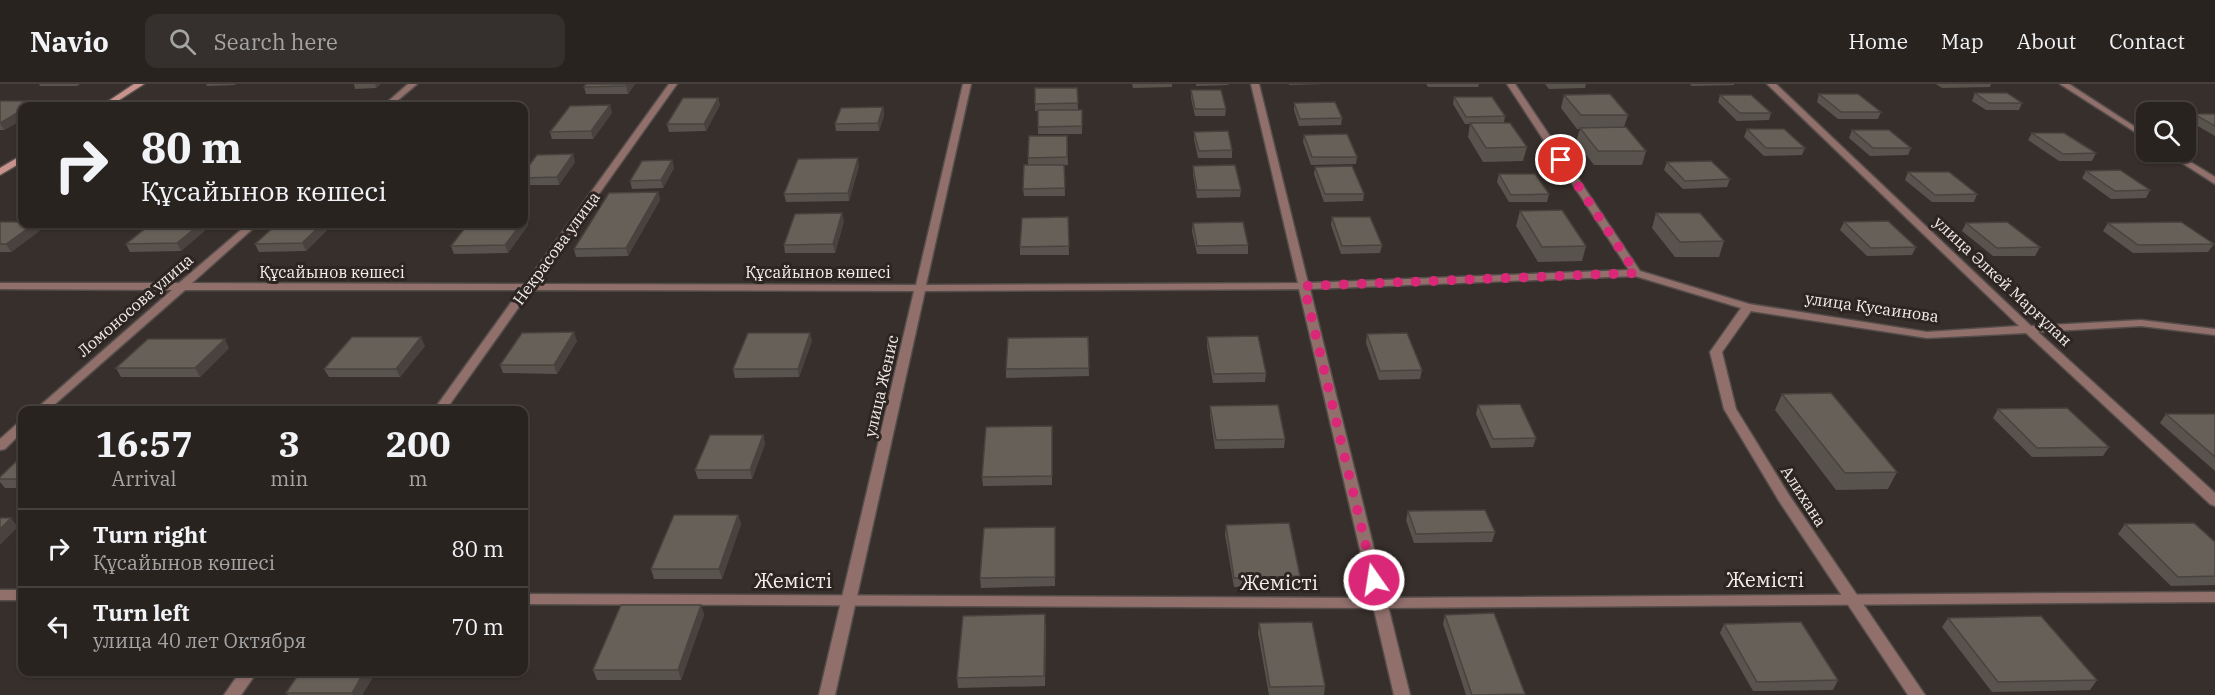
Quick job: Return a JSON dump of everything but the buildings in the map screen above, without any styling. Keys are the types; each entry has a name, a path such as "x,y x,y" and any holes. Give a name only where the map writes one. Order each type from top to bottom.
{"main road":[{"path":"111,102 140,84"},
{"path":"0,172 18,161"}],"street":[{"path":"392,102 413,84"},
{"name":"Некрасова улица","path":"443,406 673,84"},
{"name":"улица Женис","path":"827,695 967,84"},
{"path":"1255,84 1402,695"},
{"path":"1511,84 1636,273"},
{"name":"улица Әлкей Марғұлан","path":"1771,84 2028,328 2215,501"},
{"path":"2064,84 2136,131"},
{"path":"2185,162 2215,181"},
{"name":"Ломоносова улица","path":"46,406 248,228"},
{"name":"Құсайынов көшесі","path":"0,286 920,288 1304,286 1636,273"},
{"name":"улица Кусаинова","path":"1636,273 1748,307 1927,335 2141,323 2215,333"},
{"name":"Алихана","path":"1748,307 1716,352 1730,409 1784,498 1917,695"},
{"path":"0,446 18,430"},
{"path":"0,595 18,595"},
{"name":"Жемісті","path":"528,599 1380,603 2215,597"},
{"path":"232,695 246,676"}],"route":[{"path":"1374,580 1304,286 1636,273 1561,160"}]}
